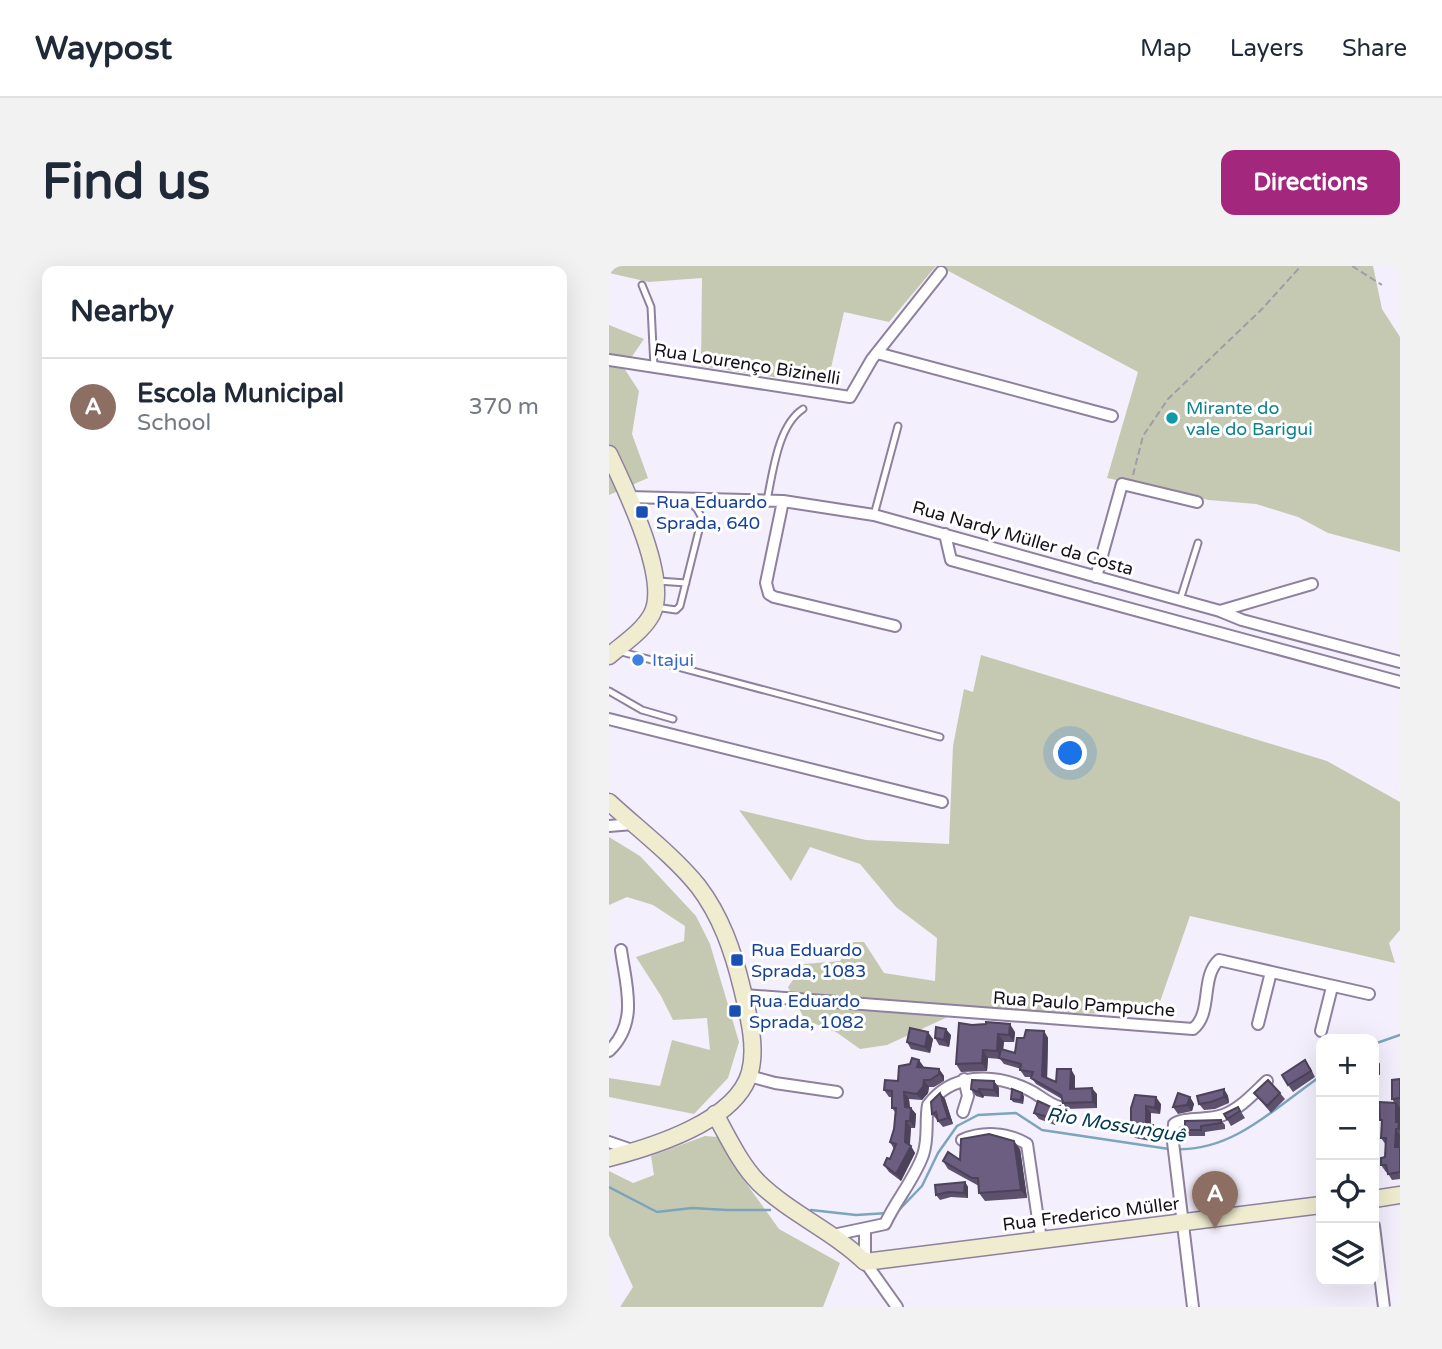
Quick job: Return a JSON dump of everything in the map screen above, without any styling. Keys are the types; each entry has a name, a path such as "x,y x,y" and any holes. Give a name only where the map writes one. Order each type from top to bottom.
{"main road":[{"path":"609,453 628,497 657,581 655,607 646,622 611,652"},
{"path":"609,802 684,871 706,897 723,929 744,995 751,1041 749,1076 739,1091 715,1114 673,1137 609,1158"},
{"path":"715,1114 752,1176 773,1195 833,1235 865,1262"},
{"path":"1379,1198 1400,1195"},
{"name":"Rua Frederico Müller","path":"865,1262 1316,1206"}],"street":[{"name":"Rua Lourenço Bizinelli","path":"609,360 846,398 853,394 877,352 941,272"},
{"path":"877,352 1112,416"},
{"path":"1096,577 1122,484 1197,502"},
{"name":"Rua Nardy Müller da Costa","path":"628,497 783,501 874,515 1400,663"},
{"path":"783,501 766,583 769,594 895,626"},
{"path":"945,534 951,560 1400,682"},
{"path":"1220,611 1312,584"},
{"path":"609,719 942,802"},
{"path":"609,825 633,824"},
{"path":"609,1051 619,1040 628,1017 621,950"},
{"name":"Rua Paulo Pampuche","path":"744,995 1193,1029 1202,1018 1212,970 1219,960 1369,994"},
{"path":"1258,1024 1271,972"},
{"path":"1321,1031 1332,987"},
{"path":"749,1076 775,1083 837,1092"},
{"path":"963,1112 968,1097 964,1079"},
{"path":"833,1235 883,1225 923,1156 928,1104 955,1082 964,1079 1015,1084 1060,1107"},
{"path":"1193,1307 1173,1128 1178,1121 1204,1120 1224,1115 1267,1082"},
{"path":"962,1140 991,1133 1023,1141 1028,1147 1041,1240"},
{"path":"609,1142 635,1151"},
{"path":"865,1229 865,1262 897,1307"},
{"path":"1379,1266 1384,1307"}],"lane":[{"path":"642,285 651,307 655,367"},
{"path":"767,500 783,433 793,415 803,409"},
{"path":"874,515 898,426"},
{"path":"655,607 676,610 680,606 702,518 685,498"},
{"path":"1180,600 1198,543"},
{"path":"657,581 686,583"},
{"path":"611,652 940,737"},
{"path":"609,691 642,710 673,719"}],"path":[{"path":"1130,486 1143,436 1168,399 1262,309 1301,266"},
{"path":"1352,266 1382,285"},
{"path":"1379,1109 1387,1108"}],"green space":[{"path":"609,266 936,266 889,322 844,312 827,385 701,366 702,278 649,282 609,273"},
{"path":"939,266 1373,266 1382,309 1400,337 1400,552 1328,533 1298,517 1256,504 1209,500 1107,478 1138,372"},
{"path":"609,325 644,339 624,368 639,391 632,434 648,478 609,495"},
{"path":"981,655 1327,761 1400,802 1400,930 1389,943 1395,963 1190,916 1156,1013 952,1015 887,1045 860,1049 836,1032 805,1020 788,987 804,964 840,961 853,942 864,942 884,973 935,981 937,938 896,907 860,864 810,847 791,881 739,810 866,840 949,844 953,746 964,689 973,692"},
{"path":"609,837 640,856 696,916 710,944 739,1042 728,1078 694,1114 609,1097 609,1078 660,1086 672,1040 710,1050 707,1018 673,1020 636,957 684,941 685,926 653,905 627,897 609,905"},
{"path":"705,1136 717,1137 779,1229 840,1263 823,1307 620,1307 633,1287 609,1235 609,1171 633,1183 654,1175 651,1156"}],"building":[{"path":"986,1022 1010,1024 1009,1035 998,1034 997,1051 983,1050 982,1063 956,1064 959,1023 972,1025"},
{"path":"936,1027 946,1029 944,1040 935,1038"},
{"path":"910,1028 928,1032 925,1047 907,1042"},
{"path":"1026,1030 1044,1031 1042,1076 1056,1082 1057,1069 1071,1069 1070,1089 1092,1088 1093,1102 1063,1103 1061,1095 1031,1078 1033,1072 1020,1070 1021,1064 999,1058 1001,1049 1015,1053 1017,1038 1024,1038"},
{"path":"912,1058 919,1060 917,1067 939,1069 939,1074 930,1080 924,1080 923,1087 917,1094 904,1092 905,1107 911,1108 910,1121 906,1121 905,1142 911,1146 896,1174 884,1165 887,1158 890,1159 896,1144 890,1142 896,1108 892,1108 892,1091 884,1090 885,1080 898,1081 899,1066 910,1064"},
{"path":"1305,1060 1311,1071 1288,1085 1282,1075"},
{"path":"1400,1079 1400,1098 1392,1099 1392,1080"},
{"path":"972,1080 994,1081 994,1090 979,1089 978,1092 971,1089"},
{"path":"1268,1080 1280,1093 1267,1106 1254,1093"},
{"path":"1012,1089 1022,1093 1021,1100 1011,1099"},
{"path":"1224,1089 1224,1097 1199,1104 1197,1096"},
{"path":"940,1093 948,1118 938,1121 936,1112 932,1114 931,1102"},
{"path":"1178,1093 1190,1097 1187,1105 1173,1107"},
{"path":"1135,1095 1156,1097 1155,1108 1146,1106 1146,1124 1153,1125 1151,1136 1131,1131 1131,1108"},
{"path":"1038,1101 1053,1108 1060,1106 1058,1115 1052,1113 1051,1118 1034,1113"},
{"path":"1379,1102 1396,1103 1396,1122 1399,1122 1395,1147 1400,1147 1400,1172 1388,1174 1386,1165 1381,1165 1381,1158 1385,1157 1386,1138 1381,1138"},
{"path":"1238,1107 1240,1111 1227,1119 1224,1114"},
{"path":"1221,1120 1221,1123 1201,1126 1201,1130 1185,1130 1185,1121"},
{"path":"989,1134 1014,1141 1021,1190 979,1193 978,1178 972,1178 943,1161 948,1152 960,1160 961,1139"},
{"path":"965,1182 964,1193 948,1192 936,1195 935,1185"}],"waterway":[{"name":"Rio Mossunguê","path":"1379,1042 1400,1035"},
{"name":"Rio Mossunguê","path":"1176,1149 1197,1148 1235,1135 1271,1113 1316,1080"},
{"name":"Rio Mossunguê","path":"898,1211 922,1186 938,1153 957,1126 978,1115 1016,1113 1042,1130 1169,1149"},
{"name":"Rio Mossunguê","path":"609,1187 657,1212 692,1208 770,1210"},
{"name":"Rio Mossunguê","path":"811,1210 856,1215 888,1213"}],"place":[{"name":"Mirante do vale do Barigui","path":"1172,418"},
{"name":"Rua Eduardo Sprada, 640","path":"642,512"},
{"name":"Itajui","path":"638,660"},
{"name":"Rua Eduardo Sprada, 1083","path":"737,960"},
{"name":"Rua Eduardo Sprada, 1082","path":"735,1011"},
{"name":"Escola Municipal","path":"1215,1229"}]}
